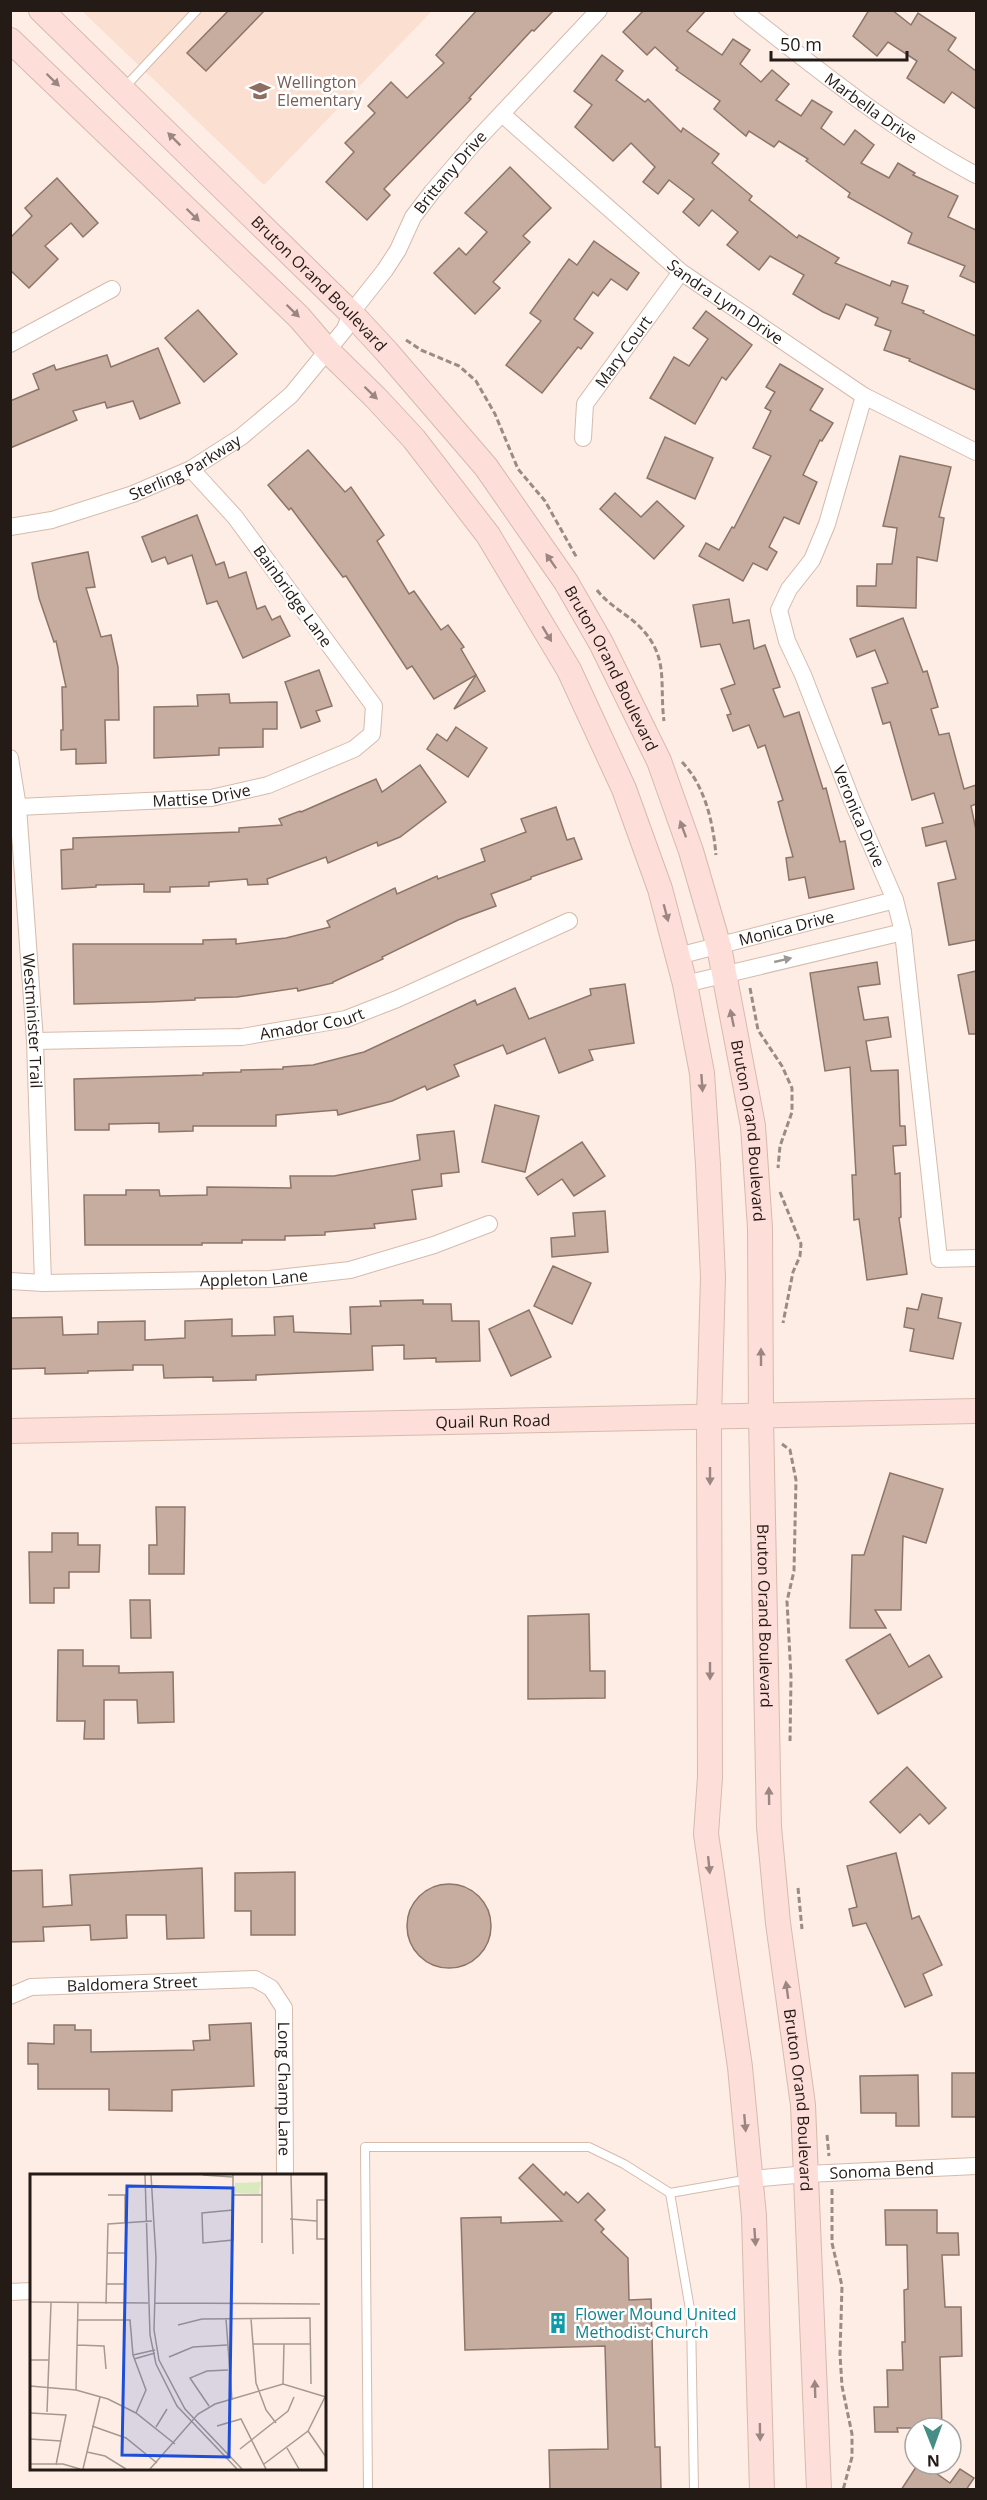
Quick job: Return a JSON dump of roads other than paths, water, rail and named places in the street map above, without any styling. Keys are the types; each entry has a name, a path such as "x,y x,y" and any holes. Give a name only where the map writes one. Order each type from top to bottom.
{"main road":[{"name":"Bruton Orand Boulevard","path":"41,10 351,313 486,467 566,582 601,643 658,761 691,851 719,947 734,972 744,1071 753,1126 770,1416 769,1827 777,1912 803,2105 819,2173 819,2490"},
{"path":"10,40 299,317 328,352 414,439 488,535 569,670 624,789 660,889 685,984 702,1073 708,1165 713,1277 710,1417 710,1777 706,1834 740,2067 750,2179 756,2251 762,2490"},
{"name":"Quail Run Road","path":"10,1431 976,1412"}],"street":[{"name":"Brittany Drive","path":"328,352 345,329 351,313 398,250 412,217 419,208 502,114 599,10"},
{"name":"Marbella Drive","path":"742,10 848,93 951,161 976,174"},
{"name":"Sandra Lynn Drive","path":"502,114 681,272 864,396 976,452"},
{"name":"Mary Court","path":"583,438 585,404 681,272"},
{"path":"10,344 112,289"},
{"name":"Sterling Parkway","path":"10,527 62,517 133,494 191,469 241,436 291,396 328,352"},
{"name":"Veronica Drive","path":"864,396 827,524 812,560 789,589 779,610 787,641 895,900 903,932 939,1259 976,1258"},
{"name":"Bainbridge Lane","path":"191,469 235,517 374,706 372,734"},
{"name":"Mattise Drive","path":"18,807 211,798 268,785 354,749 372,734"},
{"name":"Westminister Trail","path":"10,758 18,807 35,1041 43,1283"},
{"name":"Monica Drive","path":"678,956 895,900"},
{"name":"Amador Court","path":"35,1041 242,1037 346,1019 397,999 569,921"},
{"name":"Monica Drive","path":"685,984 903,932"},
{"name":"Appleton Lane","path":"10,1281 43,1283 270,1279 350,1270 434,1245 489,1224"},
{"name":"Baldomera Street","path":"10,1996 31,1988 255,1979"},
{"name":"Long Champ Lane","path":"255,1979 271,1988 284,2008 285,2174"},
{"name":"Sonoma Bend","path":"750,2179 819,2173 976,2166"},
{"path":"10,2292 30,2291"}],"lane":[{"path":"123,89 197,10"},
{"path":"368,2490 365,2147 589,2146 624,2164 670,2193 750,2179"},
{"path":"670,2193 691,2314 694,2490"}],"place":[{"name":"Wellington Elementary","path":"260,91"},
{"name":"Flower Mound United Methodist Church","path":"558,2323"}]}
